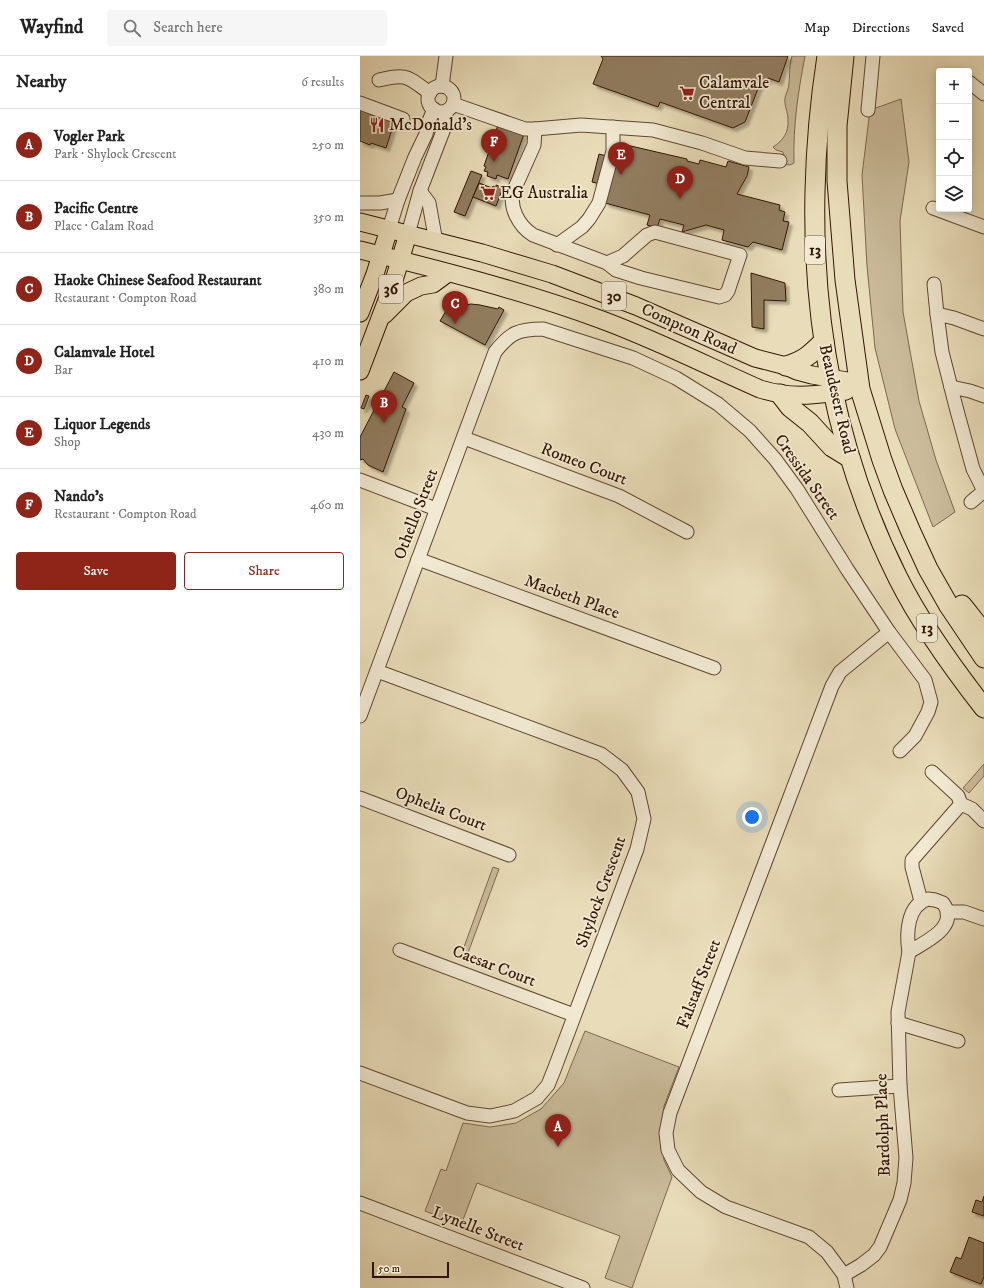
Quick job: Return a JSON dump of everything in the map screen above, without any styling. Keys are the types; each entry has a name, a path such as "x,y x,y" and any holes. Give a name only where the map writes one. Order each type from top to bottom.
{"highway":[{"name":"Beaudesert Road","path":"828,56 823,84 818,136 815,215 817,286 824,341 832,386 850,458 868,510 898,578 918,615 942,653 984,708"},
{"name":"Beaudesert Road","path":"844,56 837,126 837,181 845,280 860,386 882,460 893,490 928,569 948,606 984,658"},
{"path":"786,366 797,363 806,358 824,341"},
{"path":"780,394 790,407 810,423 832,447 850,458"},
{"path":"928,569 948,584 968,614 984,633"}],"main road":[{"name":"Compton Road","path":"360,222 519,263 585,285 739,352 786,366 832,386"},
{"name":"36","path":"361,303 389,229"},
{"name":"36","path":"360,371 400,261 408,234"},
{"name":"Compton Road","path":"360,250 510,290 585,314 643,337 760,389 780,394 804,396 832,386 860,386"},
{"path":"380,317 406,293 422,286 433,284 448,273"}],"street":[{"path":"442,86 446,56"},
{"path":"868,110 873,56"},
{"path":"379,80 394,76 404,76 430,93"},
{"path":"972,84 984,94"},
{"path":"389,229 398,200 417,152 426,134 444,108 454,100 450,89 442,86 435,88 430,93 429,102 444,108 522,128 536,129 572,125 663,132 702,143 745,158 780,161"},
{"path":"360,103 403,119"},
{"path":"408,234 420,191 445,126 444,108"},
{"path":"557,245 582,227 599,203 612,151 613,127"},
{"path":"536,129 534,145 514,190 512,201 516,216 525,230 538,238 607,263 616,270 641,278 719,297 725,295 728,291 740,254 655,232 647,235 623,256 607,263"},
{"path":"420,191 429,203 436,242"},
{"path":"360,203 380,203 398,200"},
{"path":"933,208 984,227"},
{"path":"934,284 942,352 973,469 984,491 971,502"},
{"path":"937,314 954,318 984,329"},
{"name":"Cressida Street","path":"517,332 529,329 542,329 633,358 676,378 718,404 750,431 776,459 889,632 925,680 932,702 915,736 900,751"},
{"name":"Othello Street","path":"360,716 495,352 505,340 517,332"},
{"path":"951,387 984,396"},
{"name":"Romeo Court","path":"464,438 619,496 687,532"},
{"path":"360,480 436,508"},
{"name":"Macbeth Place","path":"418,559 714,668"},
{"name":"Falstaff Street","path":"846,1282 827,1252 808,1237 726,1207 701,1192 678,1170 668,1150 666,1133 670,1113 832,686 840,672 889,632"},
{"name":"Shylock Crescent","path":"360,1073 467,1113 490,1116 514,1112 537,1098 548,1084 637,849 644,819 638,792 622,770 602,754 377,670"},
{"path":"932,772 958,796 961,804 972,810 984,821"},
{"name":"Ophelia Court","path":"360,798 509,855"},
{"path":"908,952 934,936 943,928 947,921 948,912 944,903 928,899 921,901 912,867 912,860 961,804"},
{"name":"Bardolph Place","path":"846,1282 861,1265 874,1255 880,1247 900,1200 904,1183 906,1169 900,1086 898,1012 908,952 907,939 911,918 915,907 921,901"},
{"path":"948,912 964,912 984,919"},
{"name":"Caesar Court","path":"400,950 574,1015"},
{"path":"898,1023 958,1041"},
{"path":"839,1090 900,1086"},
{"name":"Lynelle Street","path":"360,1203 583,1288"}],"shaded area":[{"path":"792,56 805,56 796,109 794,163 790,165 784,164 783,152 776,150 773,147 782,139 788,124 785,98 789,85"},
{"path":"901,99 909,162 900,221 903,312 919,401 936,460 955,512 933,527 895,429 875,348 867,266 862,175 870,110"},
{"path":"984,764 984,776 969,793 963,788"},
{"path":"493,867 499,869 465,961 460,958"},
{"path":"585,1031 679,1067 664,1106 661,1135 664,1160 672,1177 632,1288 605,1278 620,1236 477,1183 461,1225 425,1211 441,1169 446,1171 463,1123 490,1127 516,1123 541,1109 564,1083"}],"building":[{"name":"Calamvale Central","path":"601,56 788,56 779,82 768,78 766,82 761,81 745,122 733,128 660,102 658,107 593,84 603,59"},
{"name":"McDonald's","path":"360,106 395,120 386,148 371,143 370,145 360,141"},
{"path":"498,125 524,134 508,179 497,175 496,179 487,176 488,172 484,171 486,167 484,166"},
{"path":"622,144 687,159 687,161 699,164 700,160 726,167 728,161 749,167 747,176 737,194 780,205 779,210 785,212 783,221 789,222 782,250 753,242 748,247 722,240 724,230 706,225 682,232 684,225 660,219 657,228 647,225 650,215 605,203 609,186 592,182 599,154 618,159"},
{"path":"471,171 482,175 465,216 454,212"},
{"name":"EG Australia","path":"479,183 492,188 493,186 496,188 496,185 503,188 496,206 473,197"},
{"path":"751,273 785,283 786,301 764,300 764,329 752,327"},
{"path":"471,304 498,309 499,307 504,310 485,345 440,321 446,311 459,306"},
{"path":"394,372 414,383 402,407 406,409 383,472 368,465 363,459 360,460 360,437"},
{"path":"366,395 369,396 364,409 361,408"},
{"path":"984,1196 984,1216 972,1212 976,1200 982,1202"},
{"path":"969,1237 984,1243 984,1277 981,1284 950,1272 956,1257 961,1259"}],"place":[{"name":"Calamvale Central","path":"687,93"},
{"name":"McDonald's","path":"377,125"},
{"name":"Nando's","path":"494,162"},
{"name":"Liquor Legends","path":"621,175"},
{"name":"EG Australia","path":"488,193"},
{"name":"Calamvale Hotel","path":"680,199"},
{"name":"Haoke Chinese Seafood Restaurant","path":"455,324"},
{"name":"Pacific Centre","path":"384,423"},
{"name":"Vogler Park","path":"558,1147"}]}
